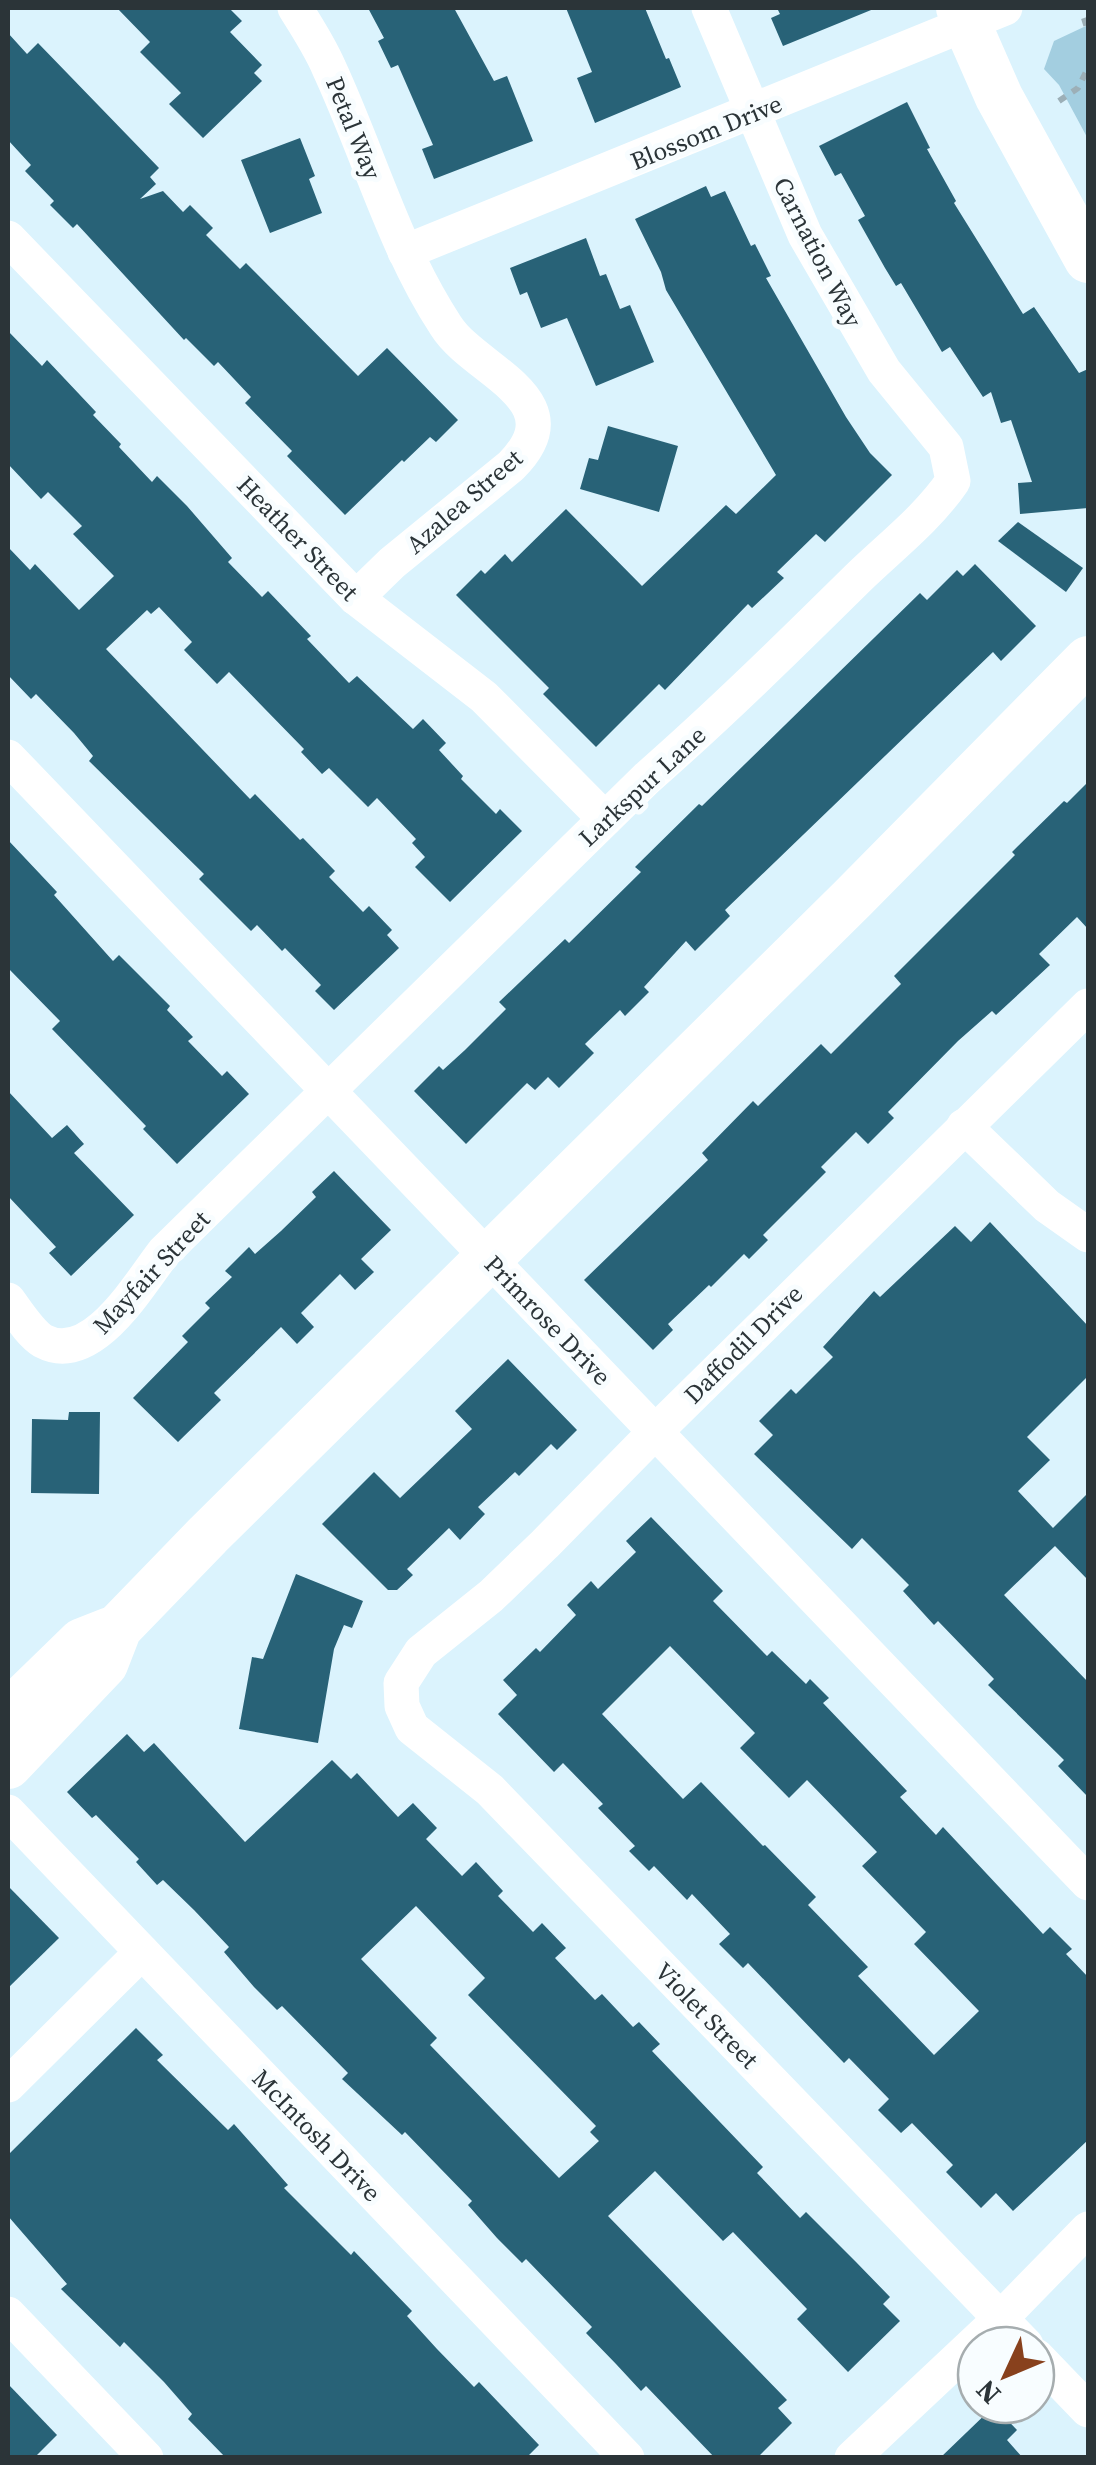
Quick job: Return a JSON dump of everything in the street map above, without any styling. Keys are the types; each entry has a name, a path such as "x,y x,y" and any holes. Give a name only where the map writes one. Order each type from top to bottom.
{"street":[{"name":"Petal Way","path":"296,8 328,65 405,252"},
{"name":"Carnation Way","path":"709,8 805,235 884,371 946,446 953,481"},
{"name":"Blossom Drive","path":"405,252 752,114 977,13"},
{"path":"977,13 998,97 1088,259"},
{"name":"Heather Street","path":"8,238 356,598 484,696 605,819"},
{"name":"Azalea Street","path":"356,598 527,450 532,425 528,403 514,385 454,338 423,291 405,252"},
{"name":"Larkspur Lane","path":"329,1092 605,819 932,510 953,481"},
{"path":"8,1765 104,1664 118,1628 1088,660"},
{"name":"Primrose Drive","path":"8,757 1088,1883"},
{"name":"Daffodil Drive","path":"401,1683 421,1652 491,1596 1088,1006"},
{"name":"Mayfair Street","path":"8,1300 42,1340 65,1347 93,1338 164,1252 329,1092"},
{"path":"964,1126 1047,1206 1088,1235"},
{"path":"8,1714 82,1642 118,1628"},
{"path":"8,1664 35,1671 71,1652"},
{"name":"Violet Street","path":"401,1683 402,1706 412,1728 490,1790 1007,2325"},
{"name":"McIntosh Drive","path":"8,1812 627,2458"},
{"path":"8,2085 142,1952"},
{"path":"852,2458 1088,2229"},
{"path":"8,2314 135,2454"},
{"path":"1056,2377 1088,2410"}],"path":[{"path":"1084,18 1088,31"},
{"path":"1059,101 1078,88 1088,68"}],"shaded area":[{"path":"1088,25 1088,139 1059,85 1044,69 1054,41"}],"building":[{"path":"117,8 229,8 242,21 230,32 262,65 254,73 262,81 203,138 169,104 181,93 140,52 150,42"},
{"path":"368,8 454,8 494,81 507,76 533,141 434,179 422,149 433,145 398,65 391,68 378,41 384,38"},
{"path":"566,8 645,8 681,87 595,123 577,78 592,72"},
{"path":"777,8 876,8 783,46 771,18 780,14"},
{"path":"8,33 27,54 38,43 159,168 150,177 156,184 140,199 163,191 183,212 190,205 213,228 206,235 240,269 246,263 358,376 387,348 458,420 436,442 430,437 402,460 345,515 287,456 292,451 245,403 251,397 218,362 214,366 184,340 77,224 73,228 50,205 54,201 25,171 31,165 8,140"},
{"path":"907,102 954,203 1023,314 1034,307 1079,373 1088,369 1088,508 1020,514 1018,483 1032,482 1011,420 1001,423 991,392 983,397 950,347 942,352 901,283 896,286 885,268 858,220 865,216 841,173 835,176 819,146"},
{"path":"300,138 315,176 309,179 322,213 270,233 241,160"},
{"path":"706,186 711,197 725,191 751,246 755,244 771,276 766,278 846,417 870,453 892,475 825,542 816,534 777,572 784,578 752,608 748,604 665,690 659,684 596,747 543,694 549,688 456,595 481,570 485,574 505,554 512,562 566,509 642,586 726,505 736,514 776,475 666,290 635,219"},
{"path":"586,238 600,276 606,274 620,309 630,305 654,362 596,386 567,318 541,328 527,292 520,295 510,268"},
{"path":"8,331 42,366 47,360 96,412 93,415 121,444 119,447 152,482 157,476 187,506 232,558 228,562 262,597 268,591 349,683 357,676 413,729 423,719 446,743 439,750 463,776 461,779 496,814 500,809 522,831 450,902 415,867 425,857 412,843 416,839 377,798 368,807 329,768 322,774 301,752 304,749 229,672 217,684 184,650 192,642 159,607 151,614 147,610 106,649 250,799 255,794 300,840 303,838 335,871 329,877 363,912 369,906 392,930 387,935 399,948 334,1010 315,991 321,985 285,948 282,951 257,925 251,931 199,879 204,874 89,761 93,756 74,733 36,694 31,699 8,675 8,547 30,570 35,564 79,610 114,576 73,534 82,526 48,492 41,499 8,464"},
{"path":"608,426 678,446 659,512 580,489 589,458 598,460"},
{"path":"1018,522 1083,568 1066,592 998,541"},
{"path":"975,564 1036,626 1001,661 993,652 725,910 730,916 695,951 686,941 644,987 649,992 625,1016 620,1010 585,1044 594,1053 559,1088 548,1077 535,1090 527,1083 466,1144 414,1091 439,1066 443,1070 465,1050 506,1009 499,1002 565,939 569,943 641,872 635,867 920,593 927,600 957,570 963,576"},
{"path":"1088,782 1088,929 1077,917 1039,954 1050,965 996,1015 992,1011 958,1041 888,1112 894,1118 868,1144 856,1132 821,1167 826,1172 763,1235 768,1240 749,1259 744,1254 668,1324 673,1330 653,1350 584,1280 708,1160 702,1153 753,1101 758,1106 821,1044 831,1054 901,984 894,976 1015,855 1012,852"},
{"path":"8,840 113,961 119,955 170,1006 167,1010 193,1037 188,1041 222,1076 227,1071 249,1094 177,1164 143,1129 146,1126 52,1029 60,1021 8,968"},
{"path":"8,1091 52,1138 67,1125 84,1144 74,1153 134,1215 71,1276 49,1253 56,1247 8,1196"},
{"path":"334,1171 391,1230 361,1259 374,1272 355,1290 340,1274 301,1313 314,1327 297,1344 281,1327 214,1393 221,1400 178,1442 133,1398 188,1342 182,1336 210,1308 205,1303 232,1277 225,1271 249,1247 255,1254 281,1231 316,1197 312,1192"},
{"path":"990,1222 1088,1326 1088,1376 1027,1437 1050,1460 1018,1491 1053,1528 1088,1493 1088,1580 1055,1546 1004,1595 1088,1682 1088,1797 1058,1766 1064,1760 988,1685 994,1679 903,1591 909,1585 862,1538 852,1549 754,1454 773,1435 759,1421 791,1389 796,1394 833,1357 823,1347 874,1291 880,1297 955,1226 971,1242"},
{"path":"508,1359 577,1430 557,1450 551,1444 519,1476 515,1472 478,1507 485,1514 460,1540 449,1528 407,1569 413,1575 397,1590 388,1590 322,1524 374,1472 400,1498 472,1429 455,1411"},
{"path":"69,1412 100,1412 99,1494 31,1493 32,1419 68,1420"},
{"path":"651,1517 723,1591 713,1601 767,1656 772,1651 806,1684 810,1679 829,1698 823,1703 907,1791 900,1797 936,1835 943,1827 1043,1934 1050,1927 1072,1949 1066,1954 1088,1977 1088,2140 1013,2211 996,2193 981,2208 946,2172 953,2165 912,2123 901,2133 878,2110 889,2099 849,2058 844,2063 748,1963 743,1968 719,1944 730,1934 692,1894 687,1900 654,1866 649,1871 629,1851 635,1846 598,1808 603,1804 563,1763 554,1772 498,1714 517,1695 503,1680 536,1648 540,1652 576,1615 567,1605 591,1581 598,1589 636,1552 626,1541","holes":["670,1646 755,1733 740,1748 789,1798 807,1780 877,1852 862,1866 926,1932 914,1944 979,2011 934,2055 858,1976 868,1967 808,1905 816,1897 701,1782 683,1799 602,1714"]},
{"path":"296,1574 363,1601 352,1628 344,1625 334,1649 318,1743 239,1729 252,1657 263,1659"},
{"path":"127,1734 144,1752 154,1743 245,1842 332,1760 351,1779 357,1773 398,1817 413,1803 437,1828 426,1839 462,1876 476,1862 503,1891 498,1896 533,1932 542,1923 566,1948 555,1958 595,2000 602,1994 633,2027 639,2022 660,2044 652,2051 763,2167 757,2173 800,2218 806,2212 890,2297 883,2304 900,2321 848,2372 797,2319 807,2309 733,2232 723,2241 655,2171 608,2216 787,2400 778,2408 792,2423 757,2458 715,2458 646,2386 641,2391 586,2333 592,2327 526,2259 522,2263 497,2238 468,2205 472,2201 405,2132 402,2135 342,2079 348,2073 282,2006 277,2010 254,1987 224,1952 229,1947 194,1910 163,1880 157,1885 136,1862 139,1859 67,1792","holes":["416,1906 485,1978 468,1995 596,2126 590,2132 599,2141 559,2178 430,2045 437,2038 361,1959"]},
{"path":"8,1886 59,1938 8,1988"},
{"path":"136,2028 163,2055 157,2060 228,2130 234,2124 288,2185 284,2188 351,2255 354,2251 412,2311 407,2316 437,2349 474,2387 479,2382 539,2445 526,2458 226,2458 188,2419 192,2414 164,2382 124,2342 120,2347 61,2289 67,2284 8,2216 8,2155"},
{"path":"8,2384 57,2435 34,2458 8,2458"},
{"path":"974,2425 1012,2425 1017,2430 1007,2440 1023,2458 940,2458"}]}
